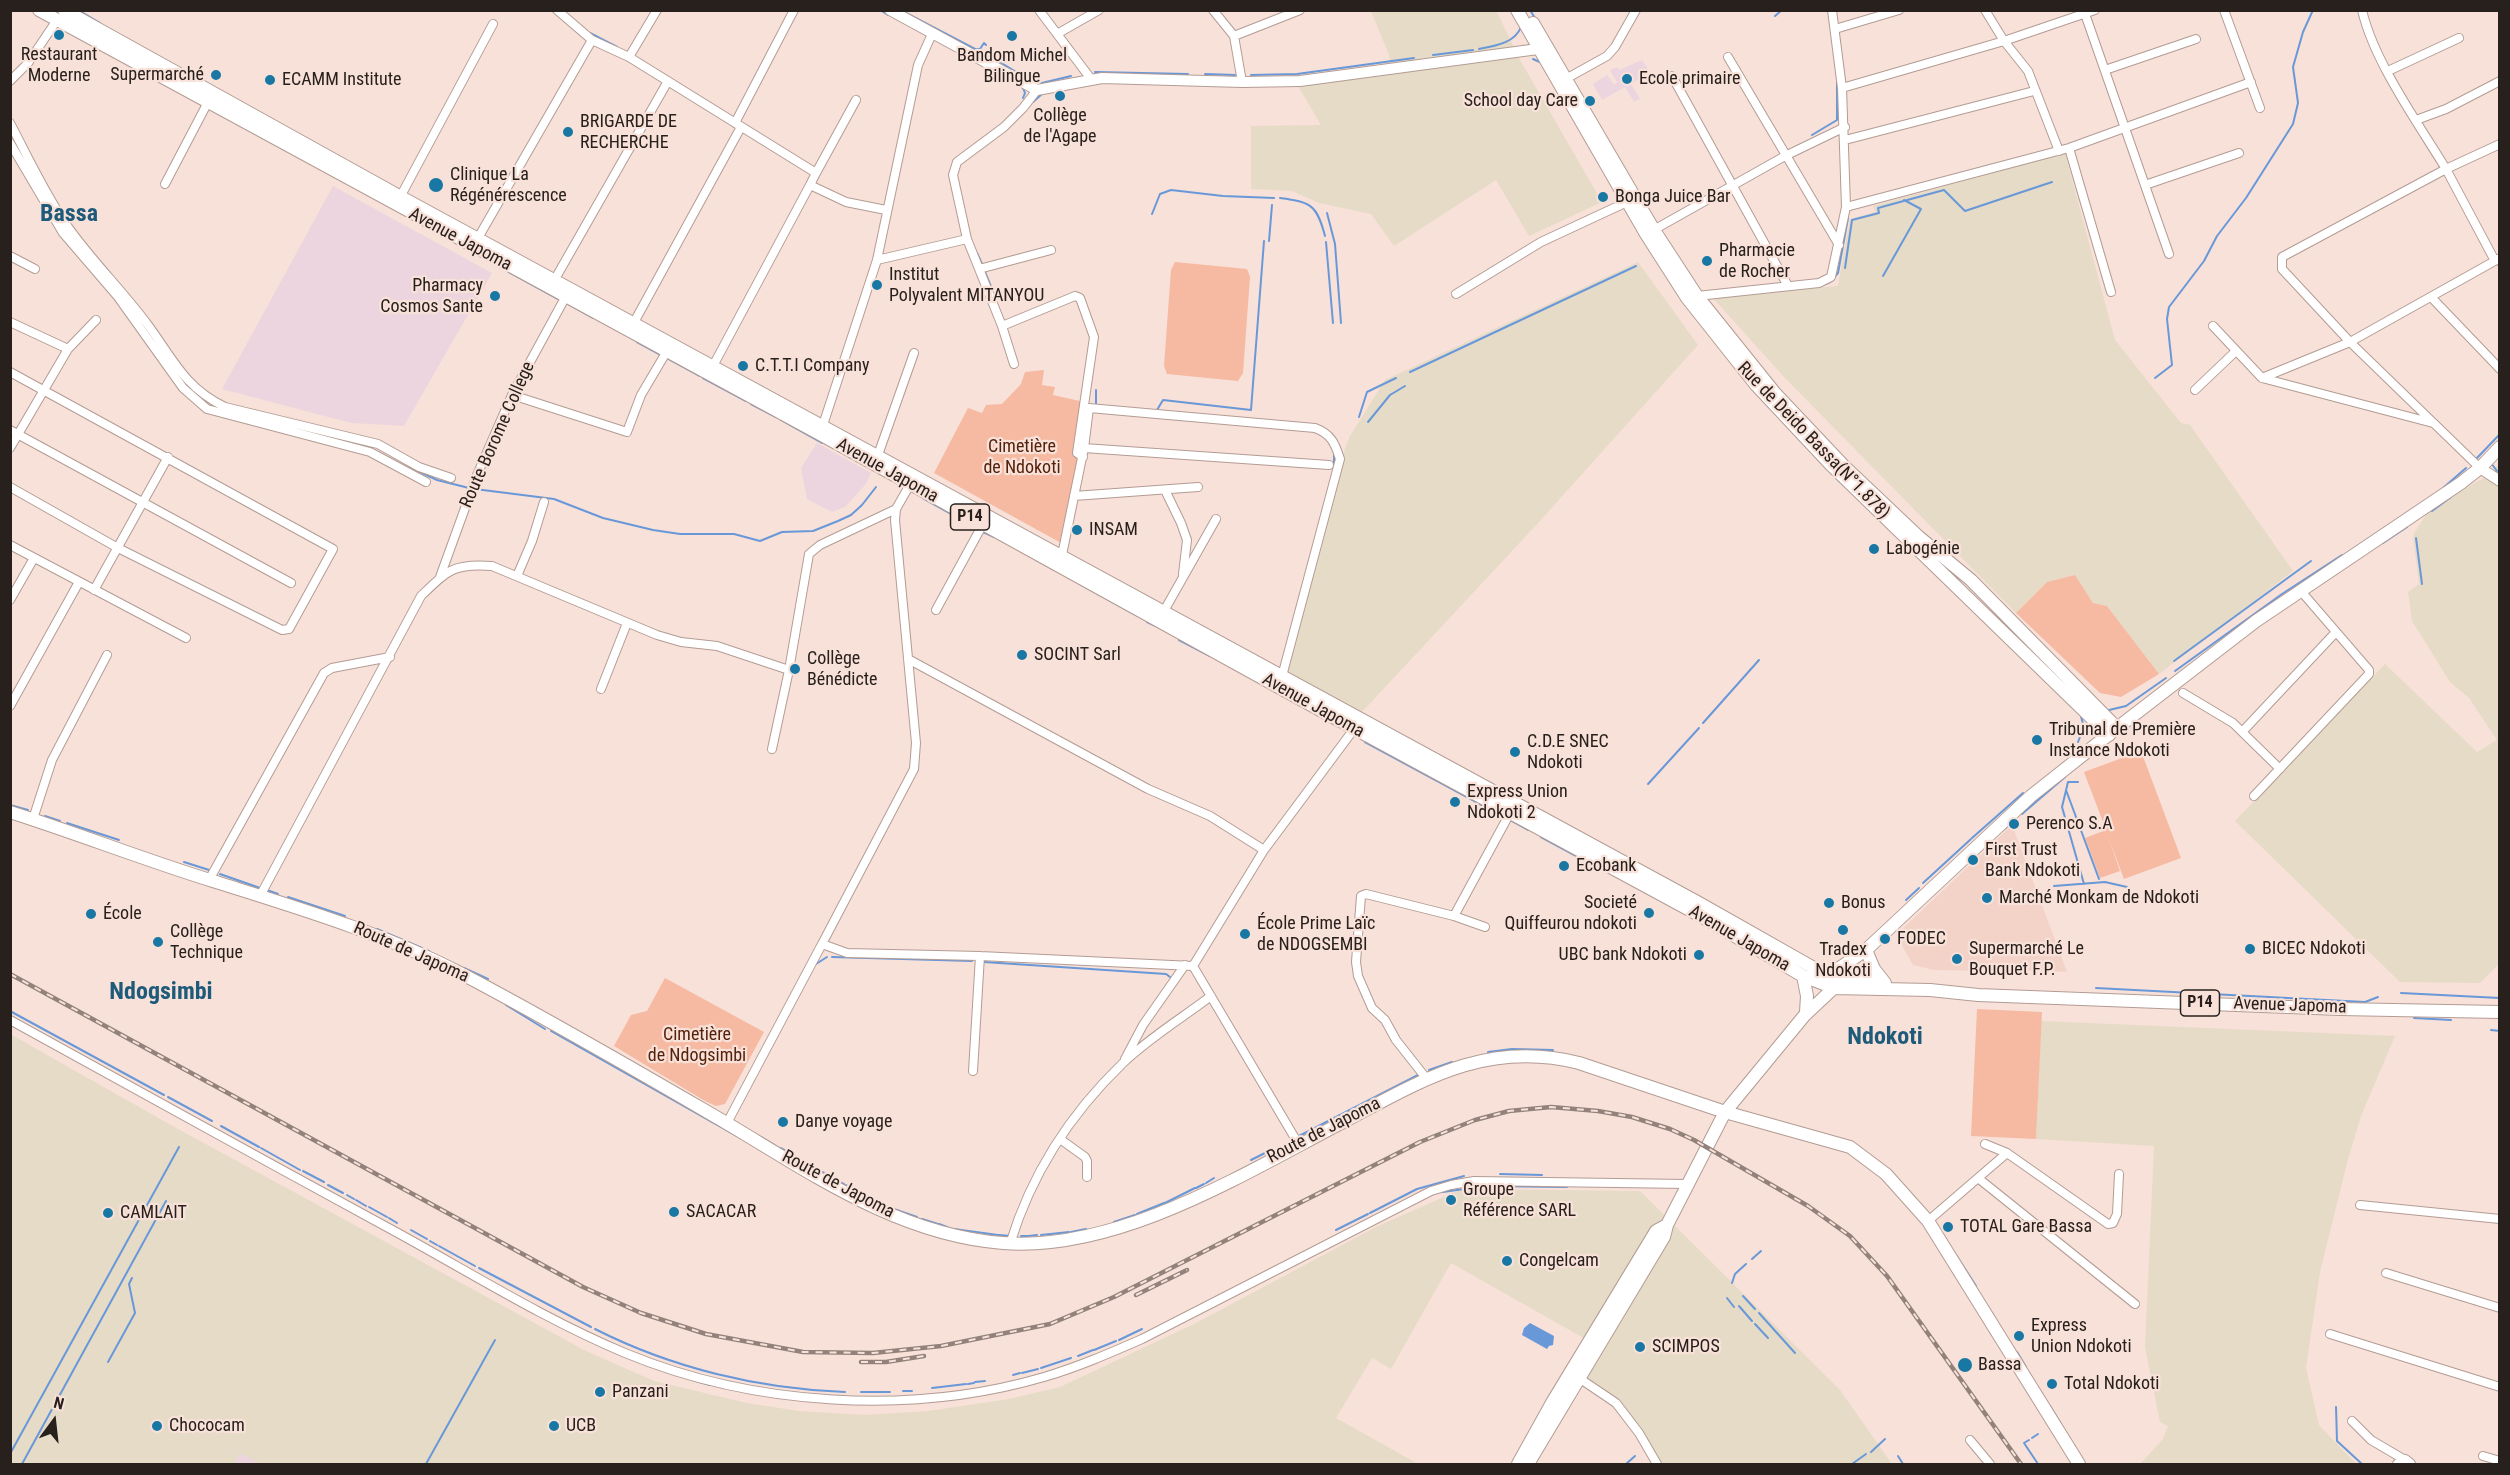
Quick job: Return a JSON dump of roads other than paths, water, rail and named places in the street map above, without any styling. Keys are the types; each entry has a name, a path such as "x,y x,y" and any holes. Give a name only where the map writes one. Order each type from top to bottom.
{"main road":[{"name":"Rue de Deido Bassa(N°1.878)","path":"1517,10 1562,81 1627,202 1650,232 1692,305 1767,398 1830,464 2113,731"},
{"path":"1526,10 1541,47"},
{"name":"Avenue Japoma","path":"41,11 62,13 566,296 713,366 823,425 878,455 983,524 1280,681 1831,982 1885,983 1901,989"},
{"name":"Avenue Japoma","path":"62,13 208,102 398,201 478,238 555,279 667,351 1062,555 1164,611 1280,681"},
{"path":"1562,81 1650,232 1697,296 1774,392 1836,457 1919,537 1971,580 2113,731"},
{"path":"1518,1464 1618,1305 1664,1237 1667,1225 1687,1184 1725,1112 1831,982 2031,796 2256,621 2481,468 2499,447"},
{"name":"Avenue Japoma","path":"1357,724 1510,813 1699,915 1803,976 1885,991 1901,989 1978,995 2340,1009 2499,1012"},
{"name":"Route de Japoma","path":"10,812 359,928 461,973 617,1059 854,1198 890,1215 974,1240 1010,1244 1068,1240 1129,1225 1184,1203 1426,1078 1486,1060 1513,1056 1546,1056 1579,1063 1725,1112 1850,1147 1886,1174 1928,1221 2079,1464"},
{"path":"1866,950 1874,969 1885,983"},
{"path":"1803,976 1807,996 1805,1014"},
{"path":"1528,1464 1547,1420"}],"street":[{"path":"557,10 591,40 629,57 816,173"},
{"path":"629,57 657,10"},
{"path":"631,327 738,125 794,10"},
{"path":"890,10 1036,90 1091,79 1242,82 1321,79 1541,47"},
{"path":"1039,10 1091,79"},
{"path":"1057,34 1099,10"},
{"path":"1213,10 1234,36 1242,82"},
{"path":"1234,36 1300,10"},
{"path":"1562,81 1607,56 1615,47 1636,10"},
{"path":"1697,296 1819,283 1831,277 1846,207 1845,127 1832,10"},
{"path":"1835,29 1899,10"},
{"path":"1985,10 2004,41 2024,64 2059,151"},
{"path":"1842,88 2004,41 2095,10"},
{"path":"2224,10 2260,108"},
{"path":"2262,378 2350,342 2497,260 2388,71 2362,10"},
{"path":"2085,12 2169,254"},
{"path":"10,81 28,63 62,13"},
{"path":"398,201 493,24"},
{"path":"823,425 877,260 918,64 932,33"},
{"path":"2388,71 2459,38"},
{"path":"2105,70 2196,39"},
{"path":"478,238 591,40"},
{"path":"1728,57 1839,246"},
{"path":"1672,76 1788,286"},
{"path":"555,279 668,81"},
{"path":"2416,120 2446,109 2499,81"},
{"path":"1846,207 2069,148 2125,130 2251,82"},
{"path":"1014,364 1002,326 967,239 952,175 957,162 1016,116 1036,90"},
{"path":"1845,140 2034,91"},
{"path":"713,366 856,100"},
{"path":"165,184 208,102"},
{"path":"10,123 67,226 149,326 187,381 211,400 225,406 378,444 419,467 451,478"},
{"path":"1650,232 1785,156 1845,127"},
{"path":"10,143 63,233 118,297 183,388 196,402 207,409 369,452 426,482"},
{"path":"2499,144 2445,169 2282,257 2284,274 2350,342 2481,468 2499,481"},
{"path":"2069,148 2111,292"},
{"path":"2145,185 2239,153"},
{"path":"810,185 846,202 886,210"},
{"path":"1456,294 1541,242 1627,202"},
{"path":"877,260 967,239"},
{"path":"979,269 1051,250"},
{"path":"10,256 35,269"},
{"name":"Route Borome College","path":"440,577 477,475 512,395 566,296"},
{"path":"1002,326 1075,296 1080,297 1094,337 1077,453 1329,465"},
{"path":"2432,297 2499,369"},
{"path":"10,448 14,432 44,391 68,349 96,320"},
{"path":"10,322 68,349"},
{"path":"2213,326 2262,378 2436,424"},
{"path":"512,395 627,432 641,394 667,351"},
{"path":"2195,390 2236,351"},
{"path":"878,455 914,353"},
{"path":"10,372 333,549 289,629 282,630 118,548 10,487"},
{"path":"1062,555 1084,452 1089,408 1315,428 1324,431 1332,438 1340,459 1280,681"},
{"path":"14,432 291,583"},
{"path":"94,590 168,457"},
{"path":"727,1124 914,769 916,743 895,520 896,509 913,480"},
{"path":"1074,496 1198,487"},
{"path":"1165,490 1187,540 1183,577"},
{"path":"517,576 532,541 544,502"},
{"path":"772,749 789,670 809,554 820,545 896,509"},
{"path":"1164,611 1216,519"},
{"path":"936,610 983,524"},
{"path":"10,545 186,638"},
{"path":"10,600 34,558"},
{"path":"260,896 421,596 440,577 468,564 492,566 657,635 681,642 717,646 789,670"},
{"path":"10,706 79,582"},
{"path":"2254,796 2369,675 2369,670 2300,590"},
{"path":"601,689 627,623"},
{"path":"2243,731 2336,632"},
{"path":"33,819 52,760 107,655"},
{"path":"209,880 324,673 332,668 390,657"},
{"path":"908,659 1148,789 1210,816 1264,850"},
{"path":"2183,693 2220,714 2243,731 2280,769"},
{"path":"1124,1063 1143,1025 1189,966 1264,850 1357,724"},
{"path":"1454,916 1510,813"},
{"path":"1426,1078 1396,1040 1385,1020 1372,1008 1358,976 1356,962 1361,896 1366,894 1454,916 1485,927"},
{"path":"822,945 847,953 980,956 1189,966"},
{"path":"973,1071 980,956"},
{"path":"1189,966 1211,996 1299,1145"},
{"path":"1010,1244 1026,1198 1050,1152 1060,1139 1124,1063 1211,996"},
{"path":"10,1020 520,1300 623,1352 711,1381 794,1396 858,1401 907,1400 975,1391 1045,1377 1142,1339 1431,1191 1451,1185 1474,1181 1687,1184"},
{"path":"1060,1139 1085,1157 1087,1177"},
{"path":"1985,1144 2007,1153 2108,1224 2112,1223 2117,1214 2119,1174"},
{"path":"1928,1221 2007,1153"},
{"path":"1978,1178 2135,1304"},
{"path":"2360,1205 2499,1218"},
{"path":"2386,1272 2499,1308"},
{"path":"2330,1334 2499,1387"},
{"path":"1574,1375 1616,1403 1639,1433 1657,1464"},
{"path":"2352,1420 2371,1440 2404,1463"},
{"path":"1970,1440 1990,1464"},
{"path":"2483,1456 2499,1461"}],"water":[{"path":"1530,1323 1554,1336 1553,1345 1547,1349 1522,1335 1524,1328"}],"waterway":[{"path":"78,10 100,23"},
{"path":"880,10 888,15"},
{"path":"1530,10 1535,18"},
{"path":"1775,16 1782,10"},
{"path":"2155,378 2172,365 2167,319 2169,307 2204,261 2217,236 2246,198 2293,124 2298,103 2293,67 2303,32 2313,10"},
{"path":"906,13 975,49 980,49 984,43 986,45"},
{"path":"1479,49 1509,40 1521,27"},
{"path":"590,33 617,47"},
{"path":"992,48 995,59 1026,78"},
{"path":"1433,55 1473,50"},
{"path":"1251,75 1297,74 1414,58"},
{"path":"1533,59 1542,63"},
{"path":"1095,72 1188,74"},
{"path":"1205,74 1235,75"},
{"path":"1031,81 1042,83 1071,76"},
{"path":"1812,135 1837,120 1837,81"},
{"path":"1023,88 1025,93 1023,98"},
{"path":"1033,102 1042,94"},
{"path":"1845,268 1852,220 1879,213 1878,208 1944,190 1965,211 2052,182"},
{"path":"1152,214 1160,194 1171,190 1223,196 1274,198"},
{"path":"1280,198 1299,201 1311,207 1319,218 1325,236"},
{"path":"1883,276 1921,209 1904,200"},
{"path":"1269,241 1272,205"},
{"path":"1327,213 1335,244 1341,323"},
{"path":"1820,286 1830,282 1838,273 1848,218"},
{"path":"1157,410 1163,400 1251,410 1264,241"},
{"path":"1326,242 1333,323"},
{"path":"977,253 982,264"},
{"path":"489,261 560,300"},
{"path":"1410,372 1636,266"},
{"path":"985,272 994,294"},
{"path":"566,303 593,318"},
{"path":"637,342 661,355"},
{"path":"667,358 700,376"},
{"path":"703,378 746,401"},
{"path":"1359,417 1367,392 1396,378"},
{"path":"1368,422 1390,395 1405,386"},
{"path":"1096,390 1096,405"},
{"path":"751,404 776,417"},
{"path":"781,420 822,443"},
{"path":"2476,459 2500,434"},
{"path":"1334,452 1334,464"},
{"path":"1818,459 1840,482"},
{"path":"2491,463 2497,471"},
{"path":"2443,488 2466,468"},
{"path":"418,471 437,480 469,488"},
{"path":"475,489 554,499 603,518 653,530 680,534 734,534 760,541 782,532 813,531 851,515 876,487"},
{"path":"2432,511 2451,497"},
{"path":"924,499 967,523"},
{"path":"2383,543 2407,527"},
{"path":"983,532 994,537"},
{"path":"2416,538 2422,584"},
{"path":"2175,671 2282,594 2342,555"},
{"path":"1036,560 1054,570"},
{"path":"2174,661 2311,561"},
{"path":"1080,584 1138,616"},
{"path":"1147,622 1158,627"},
{"path":"1179,640 1210,656"},
{"path":"1703,723 1759,660"},
{"path":"2109,710 2126,706 2166,678"},
{"path":"2078,742 2084,727 2080,713"},
{"path":"1648,784 1699,728"},
{"path":"1365,742 1504,817"},
{"path":"2022,814 2065,777"},
{"path":"2078,782 2068,782 2062,807 2084,884"},
{"path":"2066,790 2099,879"},
{"path":"1972,838 2023,793"},
{"path":"10,805 28,810"},
{"path":"45,816 60,821"},
{"path":"2002,831 2016,819"},
{"path":"1510,820 1528,830"},
{"path":"67,823 119,840"},
{"path":"1541,837 1604,871"},
{"path":"1923,883 1971,839"},
{"path":"184,862 209,870"},
{"path":"220,874 260,888"},
{"path":"2054,886 2105,882 2127,887"},
{"path":"1906,900 1919,888"},
{"path":"267,890 278,894"},
{"path":"288,897 345,916"},
{"path":"377,929 429,951"},
{"path":"816,964 827,957"},
{"path":"832,957 972,961"},
{"path":"984,962 1166,974 1170,977"},
{"path":"464,968 488,979"},
{"path":"2096,988 2365,1002 2378,997"},
{"path":"2401,993 2500,998"},
{"path":"506,1005 545,1029"},
{"path":"10,1011 164,1095"},
{"path":"2414,1018 2451,1020"},
{"path":"2491,1030 2500,1031"},
{"path":"551,1031 742,1139"},
{"path":"1488,1052 1512,1049 1553,1050"},
{"path":"1429,1070 1452,1062"},
{"path":"1299,1136 1420,1074"},
{"path":"168,1097 212,1121"},
{"path":"221,1126 259,1147"},
{"path":"761,1137 774,1145"},
{"path":"10,1454 179,1147"},
{"path":"261,1148 300,1170"},
{"path":"781,1148 826,1174"},
{"path":"1251,1160 1265,1153"},
{"path":"303,1171 324,1182"},
{"path":"1500,1174 1542,1175"},
{"path":"828,1175 844,1184"},
{"path":"1370,1213 1417,1189 1464,1176"},
{"path":"1206,1183 1214,1178"},
{"path":"1196,1188 1204,1184"},
{"path":"328,1185 343,1193"},
{"path":"846,1185 864,1196"},
{"path":"1443,1192 1485,1186 1567,1187"},
{"path":"1165,1203 1195,1188"},
{"path":"347,1195 354,1199"},
{"path":"356,1200 366,1206"},
{"path":"22,1464 166,1201"},
{"path":"1137,1214 1164,1203"},
{"path":"369,1207 387,1217"},
{"path":"891,1208 917,1217"},
{"path":"1336,1230 1368,1214"},
{"path":"1114,1222 1135,1215"},
{"path":"389,1218 397,1223"},
{"path":"922,1219 938,1224"},
{"path":"939,1224 947,1227"},
{"path":"954,1229 998,1235"},
{"path":"1071,1232 1086,1229"},
{"path":"411,1230 427,1239"},
{"path":"1041,1235 1069,1232"},
{"path":"999,1235 1011,1236"},
{"path":"1029,1236 1037,1235"},
{"path":"1021,1236 1028,1236"},
{"path":"430,1241 437,1245"},
{"path":"439,1246 475,1266"},
{"path":"1752,1259 1761,1251"},
{"path":"1956,1255 1976,1286"},
{"path":"1732,1283 1735,1274 1746,1264"},
{"path":"479,1268 591,1327"},
{"path":"108,1362 135,1313 129,1284 132,1278"},
{"path":"1743,1296 1755,1309"},
{"path":"1727,1298 1734,1307"},
{"path":"1739,1306 1752,1321"},
{"path":"1759,1313 1795,1353"},
{"path":"1755,1324 1768,1338"},
{"path":"595,1329 654,1355 717,1374 780,1386 845,1392"},
{"path":"1119,1340 1142,1329"},
{"path":"426,1464 495,1340"},
{"path":"1094,1350 1116,1341"},
{"path":"1078,1356 1093,1350"},
{"path":"2017,1352 2026,1367"},
{"path":"1041,1368 1071,1358"},
{"path":"1022,1373 1038,1369"},
{"path":"1013,1375 1020,1373"},
{"path":"693,1380 710,1385"},
{"path":"975,1382 985,1381"},
{"path":"968,1384 974,1383"},
{"path":"932,1388 966,1384"},
{"path":"903,1391 912,1391"},
{"path":"861,1392 890,1392"},
{"path":"2050,1406 2061,1424"},
{"path":"2336,1407 2337,1441 2362,1464"},
{"path":"2032,1438 2038,1434"},
{"path":"1871,1452 1885,1439"},
{"path":"2029,1440 2024,1443 2038,1464"},
{"path":"1852,1464 1866,1454"},
{"path":"1626,1464 1635,1456"},
{"path":"1898,1456 1903,1464"}],"railway":[{"path":"10,974 583,1287 641,1313 706,1334 803,1352 873,1353 941,1346 1050,1324 1114,1297 1420,1142 1475,1120 1509,1111 1551,1107 1632,1117 1670,1129 1694,1140 1808,1206 1850,1236 1887,1276 2021,1464"},
{"path":"1136,1295 1187,1270"},
{"path":"861,1362 886,1362 924,1356"}],"place":[{"name":"Restaurant Moderne","path":"59,35"},
{"name":"Bandom Michel Bilingue","path":"1012,36"},
{"name":"Supermarché","path":"216,75"},
{"name":"Ecole primaire","path":"1627,79"},
{"name":"ECAMM Institute","path":"270,80"},
{"name":"Collège de l'Agape","path":"1060,96"},
{"name":"School day Care","path":"1590,101"},
{"name":"BRIGARDE DE RECHERCHE","path":"568,132"},
{"name":"Clinique La Régénérescence","path":"436,185"},
{"name":"Bonga Juice Bar","path":"1603,197"},
{"name":"Pharmacie de Rocher","path":"1707,261"},
{"name":"Institut Polyvalent MITANYOU","path":"877,285"},
{"name":"Pharmacy Cosmos Sante","path":"495,296"},
{"name":"C.T.T.I Company","path":"743,366"},
{"name":"INSAM","path":"1077,530"},
{"name":"Labogénie","path":"1874,549"},
{"name":"SOCINT Sarl","path":"1022,655"},
{"name":"Collège Bénédicte","path":"795,669"},
{"name":"Tribunal de Première Instance Ndokoti","path":"2037,740"},
{"name":"C.D.E SNEC Ndokoti","path":"1515,752"},
{"name":"Express Union Ndokoti 2","path":"1455,802"},
{"name":"Perenco S.A","path":"2014,824"},
{"name":"First Trust Bank Ndokoti","path":"1973,860"},
{"name":"Ecobank","path":"1564,866"},
{"name":"Marché Monkam de Ndokoti","path":"1987,898"},
{"name":"Bonus","path":"1829,903"},
{"name":"Societé Quiffeurou ndokoti","path":"1649,913"},
{"name":"École","path":"91,914"},
{"name":"Tradex Ndokoti","path":"1843,930"},
{"name":"École Prime Laïc de NDOGSEMBI","path":"1245,934"},
{"name":"FODEC","path":"1885,939"},
{"name":"Collège Technique","path":"158,942"},
{"name":"BICEC Ndokoti","path":"2250,949"},
{"name":"UBC bank Ndokoti","path":"1699,955"},
{"name":"Supermarché Le Bouquet F.P.","path":"1957,959"},
{"name":"Danye voyage","path":"783,1122"},
{"name":"Groupe Référence SARL","path":"1451,1200"},
{"name":"SACACAR","path":"674,1212"},
{"name":"CAMLAIT","path":"108,1213"},
{"name":"TOTAL Gare Bassa","path":"1948,1227"},
{"name":"Congelcam","path":"1507,1261"},
{"name":"Express Union Ndokoti","path":"2019,1336"},
{"name":"SCIMPOS","path":"1640,1347"},
{"name":"Bassa","path":"1965,1365"},
{"name":"Total Ndokoti","path":"2052,1384"},
{"name":"Panzani","path":"600,1392"},
{"name":"Chococam","path":"157,1426"},
{"name":"UCB","path":"554,1426"}],"district":[{"name":"Bassa","path":"69,215"},
{"name":"Ndogsimbi","path":"161,993"},
{"name":"Ndokoti","path":"1885,1038"}],"park label":[{"name":"Cimetière de Ndokoti","path":"1022,457"},
{"name":"Cimetière de Ndogsimbi","path":"697,1045"}]}
